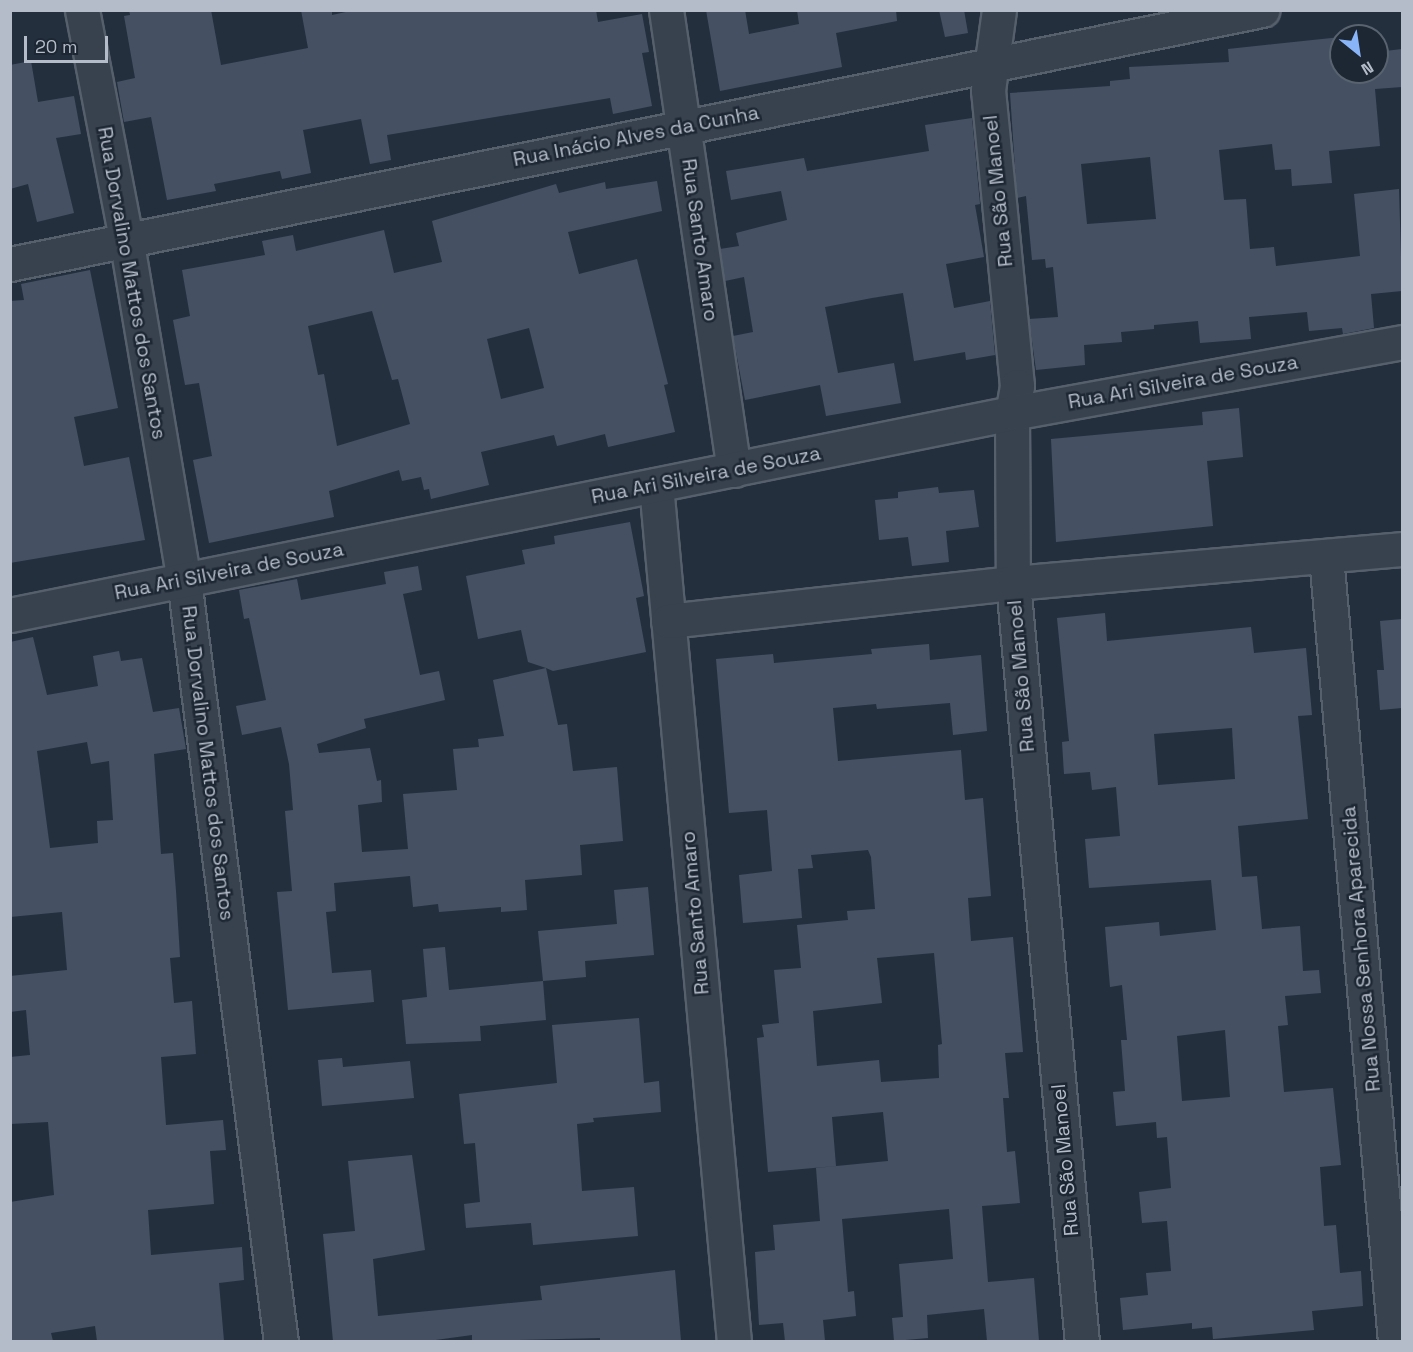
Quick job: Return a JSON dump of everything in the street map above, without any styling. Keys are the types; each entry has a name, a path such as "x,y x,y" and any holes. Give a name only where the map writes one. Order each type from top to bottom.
{"street":[{"name":"Rua Dorvalino Mattos dos Santos","path":"82,10 126,238 184,580 281,1341"},
{"name":"Rua Santo Amaro","path":"666,10 734,470"},
{"name":"Rua São Manoel","path":"999,10 988,90 1017,387 1012,413 1013,583 1082,1341"},
{"name":"Rua Inácio Alves da Cunha","path":"10,264 126,238 993,66 1262,10"},
{"name":"Rua Ari Silveira de Souza","path":"10,615 1012,413 1402,342"},
{"name":"Rua Santo Amaro","path":"656,485 734,1341"},
{"path":"668,621 1013,583 1402,549"},
{"name":"Rua Nossa Senhora Aparecida","path":"1326,556 1395,1341"}],"building":[{"path":"129,10 211,10 221,65 308,48 301,10 332,10 332,15 355,10 596,10 598,22 642,14 649,52 642,53 652,106 613,114 610,98 387,135 391,160 370,164 361,119 303,130 311,173 282,179 280,171 214,184 216,191 167,200 151,117 124,122 117,82 135,78 124,16 130,15"},
{"path":"706,10 745,10 749,34 799,24 797,10 896,10 897,21 836,33 842,67 720,91"},
{"path":"939,10 964,10 968,33 945,37"},
{"path":"1329,38 1329,84 1389,84 1389,51 1402,49 1402,87 1375,89 1380,146 1329,151 1332,183 1292,186 1291,169 1275,170 1272,144 1219,150 1224,200 1246,199 1250,249 1274,247 1276,266 1360,256 1354,194 1399,189 1402,291 1371,294 1374,328 1343,334 1342,328 1309,331 1307,312 1249,317 1251,339 1200,343 1198,321 1154,325 1154,329 1121,332 1122,342 1084,345 1085,365 1036,370 1029,319 1058,317 1053,267 1046,268 1045,259 1032,260 1026,196 1017,198 1010,93 1110,86 1110,81 1130,79 1129,67 1229,62 1228,49","holes":["1150,157 1156,219 1087,224 1081,164"]},
{"path":"31,61 38,102 74,96 81,134 56,138 74,213 37,222 28,184 10,189 10,65"},
{"path":"972,118 980,204 975,205 984,257 946,264 954,308 990,301 995,355 966,360 965,352 914,361 903,293 872,298 825,307 838,373 894,363 901,403 826,416 820,385 745,400 733,336 753,332 744,277 725,281 720,249 739,246 736,233 787,220 781,191 731,200 726,171 804,158 807,171 929,151 925,125"},
{"path":"657,181 662,211 568,232 579,274 637,259 668,384 664,385 675,432 608,447 605,434 557,446 554,435 481,452 489,485 431,499 429,489 424,490 421,477 402,481 399,470 329,491 334,517 209,543 193,460 212,456 199,383 185,385 173,320 190,316 182,270 265,255 262,241 293,235 296,251 384,230 394,273 442,262 432,221 556,184 559,193 605,182 606,189","holes":["372,311 392,380 398,379 410,424 337,446 324,374 318,375 308,326","529,328 544,388 501,399 487,339"]},
{"path":"90,270 118,408 74,417 84,466 129,457 145,540 10,563 10,301 24,300 21,284"},
{"path":"1239,408 1243,457 1207,461 1213,526 1056,542 1051,439 1203,425 1202,412"},
{"path":"938,487 939,493 974,490 979,527 946,531 949,562 912,566 908,537 879,540 875,500 898,498 898,492"},
{"path":"630,522 644,596 636,598 646,652 553,671 528,662 521,630 478,639 466,576 525,564 522,550 555,544 554,536"},
{"path":"418,566 422,590 403,594 420,675 439,671 445,700 364,719 366,728 317,744 319,753 370,748 377,781 381,780 382,802 358,805 362,852 408,849 403,794 457,790 453,749 479,747 478,739 504,736 493,680 546,668 558,725 567,724 573,771 617,767 623,841 580,845 582,875 525,880 527,910 501,912 501,907 439,912 438,904 413,907 410,876 334,883 336,911 326,912 332,973 371,970 374,1002 288,1010 277,892 292,891 285,811 293,810 289,764 281,727 242,735 236,706 266,700 249,618 244,619 239,590 297,579 301,600 386,584 384,572"},
{"path":"1105,613 1107,641 1251,627 1254,653 1306,648 1312,715 1298,716 1308,819 1238,826 1242,877 1257,876 1262,929 1300,926 1303,971 1319,970 1321,993 1285,996 1288,1025 1278,1026 1284,1092 1333,1088 1341,1165 1320,1167 1324,1226 1336,1225 1340,1273 1361,1271 1363,1306 1312,1311 1314,1330 1213,1339 1212,1327 1192,1329 1192,1323 1123,1330 1120,1298 1148,1295 1146,1273 1171,1271 1167,1221 1142,1223 1139,1192 1171,1188 1167,1137 1157,1138 1156,1122 1116,1126 1113,1092 1125,1091 1121,1040 1127,1040 1122,985 1110,987 1105,927 1159,922 1160,936 1216,930 1211,880 1089,888 1085,839 1120,836 1116,787 1092,790 1090,772 1064,774 1062,742 1069,741 1057,618","holes":["1232,728 1235,779 1158,785 1154,734","1225,1030 1230,1097 1182,1101 1177,1036"]},
{"path":"1402,619 1402,708 1380,710 1377,670 1384,670 1380,621"},
{"path":"33,637 47,695 98,686 93,656 119,651 121,661 142,658 153,712 179,708 186,749 154,754 161,854 173,853 180,957 170,958 174,1003 192,1001 196,1054 161,1057 166,1125 223,1120 226,1150 210,1151 214,1204 148,1210 151,1255 242,1247 244,1280 219,1283 224,1341 97,1341 95,1326 51,1333 53,1341 10,1341 10,1202 54,1195 48,1122 10,1124 10,1057 30,1055 26,1010 10,1012 10,976 67,970 62,912 10,917 10,642","holes":["87,742 91,764 109,761 113,820 97,821 98,843 50,848 37,751"]},
{"path":"929,644 930,660 981,655 987,731 953,735 950,703 877,709 876,704 833,708 838,761 961,750 965,800 983,798 991,896 968,898 971,941 1013,937 1023,1052 1005,1053 1009,1098 1003,1098 1007,1152 1015,1151 1020,1203 982,1206 988,1282 1034,1278 1039,1341 987,1341 984,1309 927,1315 928,1338 894,1341 892,1318 903,1317 899,1264 953,1259 949,1209 842,1219 848,1292 854,1291 856,1316 823,1320 825,1341 785,1341 783,1323 759,1325 755,1252 775,1250 773,1225 820,1221 816,1168 888,1161 883,1112 832,1117 836,1166 768,1172 757,1038 764,1037 762,1025 779,1023 774,970 801,968 797,925 848,920 847,911 875,909 871,857 868,850 811,855 813,868 798,869 802,918 743,923 739,875 772,871 767,810 729,813 716,659 773,654 774,663 872,654 871,649","holes":["934,953 942,1044 938,1045 939,1078 881,1082 879,1060 817,1066 813,1011 882,1003 877,958"]},
{"path":"648,887 654,955 585,961 586,977 543,981 538,931 617,924 614,890"},
{"path":"445,947 449,990 543,981 546,1020 480,1026 481,1041 406,1044 402,1000 427,997 423,949"},
{"path":"639,1018 644,1083 659,1081 661,1112 593,1118 594,1122 577,1124 582,1191 634,1187 638,1236 533,1245 531,1223 466,1228 464,1204 480,1202 475,1143 464,1144 459,1094 557,1083 552,1025"},
{"path":"342,1058 343,1067 410,1061 414,1098 322,1106 318,1060"},
{"path":"412,1155 425,1250 373,1259 378,1316 542,1300 540,1286 675,1270 681,1341 600,1341 600,1338 472,1341 472,1335 428,1341 333,1341 323,1234 355,1231 348,1161"}]}
